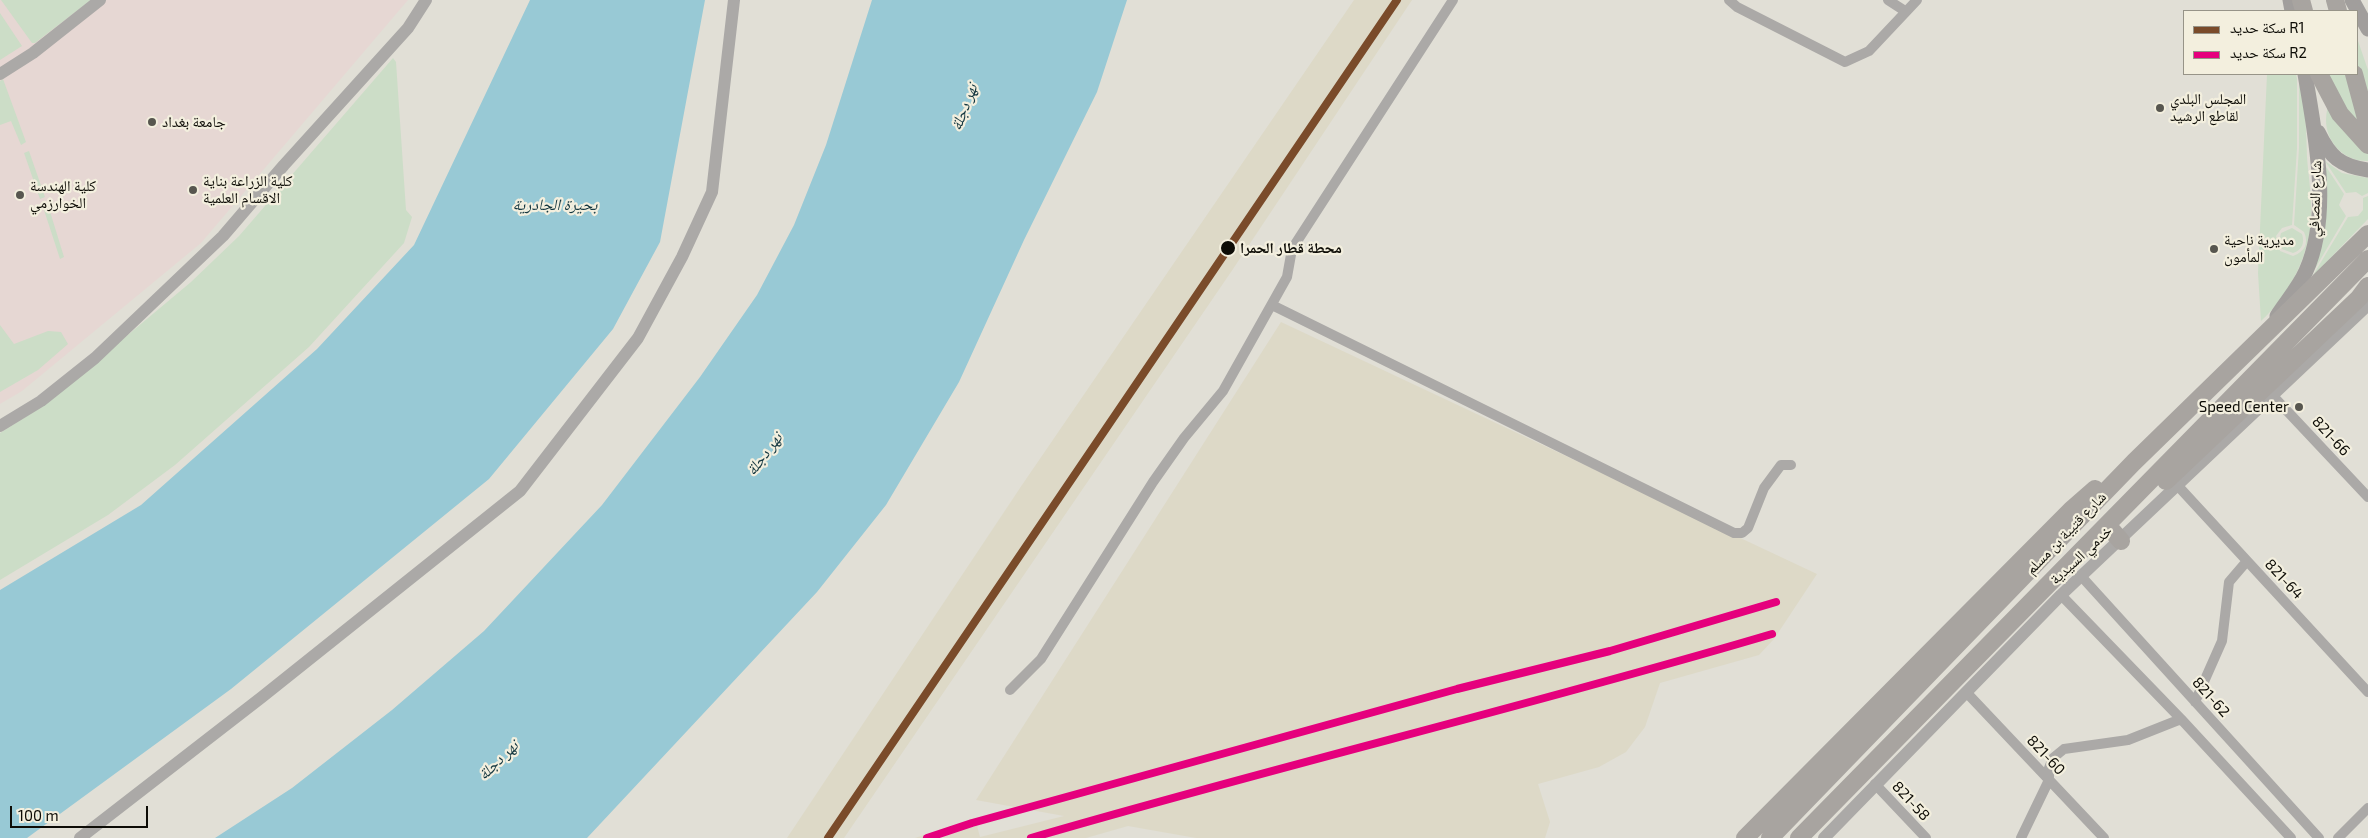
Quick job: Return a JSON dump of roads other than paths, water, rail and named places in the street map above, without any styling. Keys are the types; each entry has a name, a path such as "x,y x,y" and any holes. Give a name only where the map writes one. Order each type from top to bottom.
{"highway":[{"path":"2320,75 2340,114 2368,145"},
{"path":"2354,75 2368,126"},
{"name":"شارع قتيبة بن مسلم","path":"1770,838 2134,462 2368,234"},
{"name":"شارع قتيبة بن مسلم","path":"1799,838 2368,259"},
{"path":"2121,540 2111,522 2161,485 2191,458 2368,286"},
{"path":"1746,838 2071,510 2101,484 2134,462"}],"main road":[{"path":"2358,11 2368,29"},
{"name":"شارع المصافي","path":"2261,340 2306,271 2318,233 2318,170 2305,75"},
{"path":"2313,122 2326,148 2338,161 2352,168 2368,170"}],"street":[{"path":"0,74 33,53 100,0"},
{"path":"0,426 41,401 95,358 223,236 284,165 408,28 426,0"},
{"path":"80,838 270,691 520,491 638,338 682,257 712,192 734,0"},
{"path":"1010,690 1041,659 1153,482 1184,438 1223,391 1287,277 1292,248 1453,0"},
{"path":"1729,0 1737,7 1846,62 1869,51 1917,0"},
{"path":"1888,0 1905,12"},
{"path":"1272,305 1734,533 1742,533 1748,528 1773,475 1781,465 1791,465"},
{"name":"خدمي السيدية","path":"1824,838 2081,576 2368,305"},
{"name":"821-66","path":"2273,396 2368,498"},
{"name":"821-64","path":"2178,486 2368,692"},
{"path":"2195,702 2222,641 2229,582 2247,561"},
{"name":"821-62","path":"2081,576 2319,838"},
{"path":"2062,595 2181,719 2291,838"},
{"name":"821-60","path":"1966,692 2104,838"},
{"path":"2020,838 2049,780 2049,768 2053,758 2064,750 2128,740 2181,719"},
{"name":"821-58","path":"1875,784 1926,838"},
{"path":"2338,838 2368,808"}],"water":[{"name":"بحيرة الجادرية","path":"530,0 705,0 660,242 613,329 489,479 231,689 27,838 0,838 0,590 141,505 317,349 414,245"},
{"name":"نهر دجلة","path":"872,0 1127,0 1097,92 1024,240 959,382 886,505 817,592 587,838 215,838 292,788 392,710 484,631 602,505 700,377 757,295 794,225 826,145"}],"rail line":[{"name":"R1","path":"828,838 1397,0"},
{"name":"R2","path":"927,838 972,823 1457,689 1610,651 1776,602"},
{"name":"R2","path":"1031,838 1216,786 1587,687 1772,634"}],"place":[{"name":"المجلس البلدي لقاطع الرشيد","path":"2160,108"},
{"name":"جامعة بغداد","path":"152,122"},
{"name":"كلية الزراعة بناية الاقسام العلمية","path":"193,190"},
{"name":"كلية الهندسة الخوارزمي","path":"20,195"},
{"name":"محطة قطار الحمرا","path":"1228,248"},
{"name":"مديرية ناحية المأمون","path":"2214,249"},
{"name":"Speed Center","path":"2299,407"}]}
